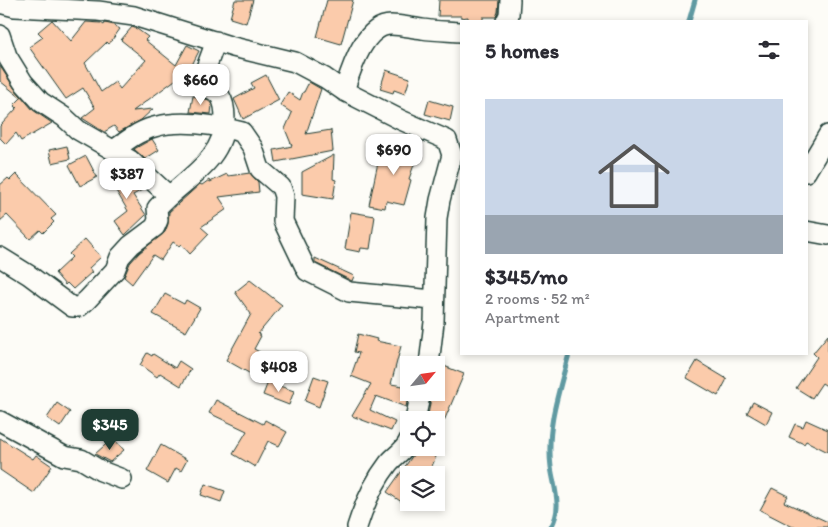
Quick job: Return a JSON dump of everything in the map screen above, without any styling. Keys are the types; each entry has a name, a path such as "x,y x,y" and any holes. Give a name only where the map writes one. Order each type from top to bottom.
{"street":[{"path":"507,20 509,16 510,0"},
{"path":"0,3 15,7 98,10 137,8 216,41 295,62 325,78 344,91 401,120 454,143 437,218 433,300 434,322 430,356"},
{"path":"344,91 360,50 370,36 379,28 390,25 434,31 460,32"},
{"path":"0,35 7,56 23,82 41,102 78,130 130,160 168,195"},
{"path":"0,257 72,308 80,307 115,270 120,257 131,245 155,227 158,220 157,208 168,195 198,173 212,157 224,128 225,111 220,96 207,86 202,76 216,41"},
{"path":"114,150 135,135 154,127 180,122 242,132 253,148 260,169 280,187 284,196 282,221 307,272 349,292 433,300"},
{"path":"808,169 828,135"},
{"path":"808,231 828,235"},
{"path":"0,422 64,456 81,459 101,471 122,478"},
{"path":"357,527 364,506 387,466 400,452"}],"building":[{"path":"235,0 253,0 246,23 230,18"},
{"path":"327,0 353,0 341,44 317,37"},
{"path":"439,0 499,0 496,17 483,17 483,20 468,20 468,17 461,18 461,16 438,16"},
{"path":"52,20 71,41 86,22 104,25 105,23 120,29 109,44 107,42 85,63 101,92 115,82 120,89 146,60 121,40 132,27 148,37 145,40 176,65 187,45 199,51 190,69 133,111 153,109 141,120 119,132 114,126 104,132 82,118 95,108 83,88 66,99 29,47 43,37 38,32"},
{"path":"0,66 15,89 33,110 52,123 21,141 16,133 6,144 0,138 0,126 17,108 14,105 21,98 0,81"},
{"path":"386,70 410,78 405,94 394,90 393,93 380,89"},
{"path":"266,75 279,100 243,119 234,99 254,88 251,83"},
{"path":"309,82 321,89 306,134 331,130 333,151 276,162 274,150 292,146 285,129 292,113 280,105 288,92 300,100"},
{"path":"193,96 204,98 210,102 212,105 211,114 190,112"},
{"path":"429,100 453,107 450,121 425,114"},
{"path":"403,137 416,143 411,157 416,159 409,179 411,180 404,205 386,201 385,208 369,205 380,153 395,157"},
{"path":"152,139 159,150 145,159 134,149"},
{"path":"67,146 70,159 52,163 49,150"},
{"path":"334,155 333,179 336,180 333,199 302,194 302,172"},
{"path":"86,156 97,177 80,186 69,165"},
{"path":"112,168 119,178 127,173 139,183 142,190 133,195 146,215 125,235 115,221 128,211 105,172"},
{"path":"250,173 258,182 259,192 219,197 227,209 201,227 209,234 190,254 181,244 179,246 173,242 161,260 153,255 132,284 124,277 130,263 139,253 165,232 169,212 200,184 202,185 209,180 210,182 227,174 228,176"},
{"path":"16,174 56,215 51,219 54,222 43,233 40,230 30,239 7,215 0,221 0,185 8,178 10,180"},
{"path":"351,212 375,216 370,249 361,248 360,252 345,249"},
{"path":"85,239 101,257 89,268 92,272 73,289 67,283 65,285 55,273 72,257 69,254"},
{"path":"315,258 354,276 352,281 315,263"},
{"path":"250,280 282,305 258,334 261,336 254,349 267,356 256,377 226,360 251,314 235,292"},
{"path":"165,294 184,304 186,300 200,308 186,332 153,314"},
{"path":"358,334 377,339 376,341 401,346 391,384 400,386 400,401 407,401 406,407 376,396 370,410 395,422 391,431 352,416 371,384 351,376 359,353 354,352"},
{"path":"828,335 828,387 822,383 812,398 796,388 817,357 813,353"},
{"path":"147,353 152,356 153,354 175,368 179,361 191,369 181,386 160,373 157,377 140,365"},
{"path":"697,361 727,379 718,396 687,378"},
{"path":"445,366 464,374 445,419 445,411 429,411 430,401 445,401"},
{"path":"314,376 328,381 319,407 305,401"},
{"path":"268,382 294,391 289,405 263,395"},
{"path":"216,400 263,424 265,420 287,432 279,446 268,441 255,467 233,454 247,431 209,413"},
{"path":"753,402 772,412 766,424 747,413"},
{"path":"57,403 70,412 60,427 47,418"},
{"path":"806,420 828,430 828,452 806,441 804,444 789,437 795,424 803,427"},
{"path":"0,438 33,459 36,455 52,466 34,493 0,470"},
{"path":"113,438 124,450 110,462 95,454"},
{"path":"161,445 187,460 181,471 176,468 168,483 147,471"},
{"path":"412,456 436,457 432,466 405,466"},
{"path":"400,474 400,501 387,492"},
{"path":"205,484 225,491 221,502 201,495"},
{"path":"772,488 788,496 784,502 828,522 828,527 793,527 760,510"}],"waterway":[{"path":"689,20 695,0"},
{"path":"551,527 555,520 557,505 551,467 550,438 554,410 569,355"}]}
